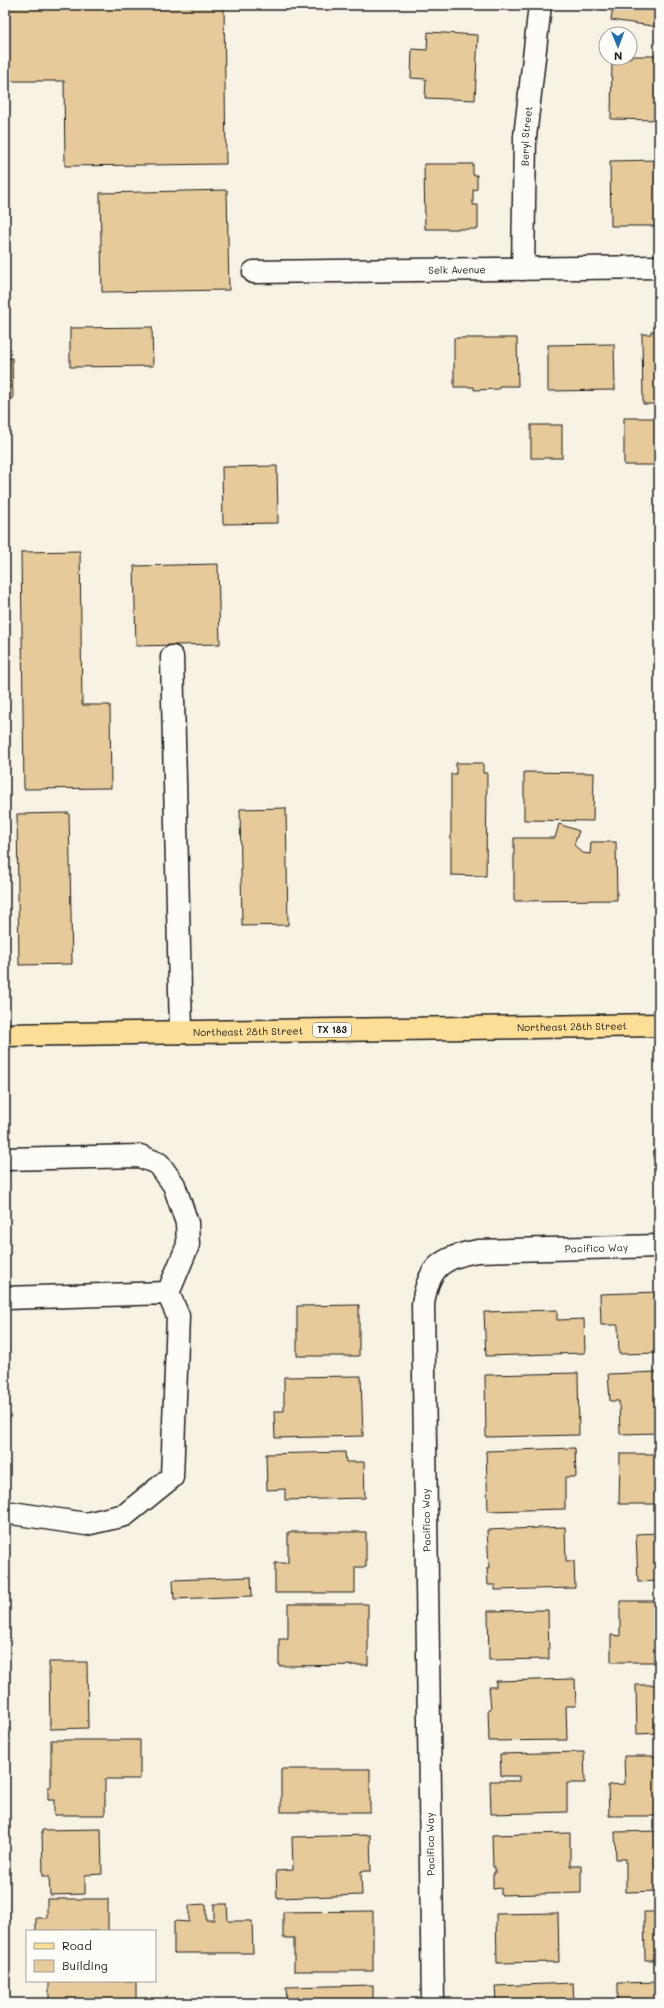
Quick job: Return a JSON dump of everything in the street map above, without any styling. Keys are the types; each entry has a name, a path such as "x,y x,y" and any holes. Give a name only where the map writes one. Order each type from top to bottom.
{"main road":[{"name":"Northeast 28th Street","path":"5,1035 659,1025"}],"street":[{"name":"Beryl Street","path":"522,269 525,137 540,5"},
{"name":"Selk Avenue","path":"254,272 659,267"},
{"path":"172,657 181,1032"},
{"path":"5,1159 140,1156 159,1164 174,1185 187,1223 188,1245 168,1293 178,1316 172,1477 125,1515 86,1524 5,1512"},
{"name":"Pacifico Way","path":"433,2003 423,1304 425,1287 431,1274 444,1261 458,1254 478,1251 659,1246"},
{"path":"5,1298 168,1293"}],"building":[{"path":"5,5 224,5 226,164 65,166 64,81 5,81"},
{"path":"613,5 659,5 659,27 611,20"},
{"path":"428,32 478,35 475,100 425,98 426,79 411,78 412,49 427,50"},
{"path":"638,56 659,56 659,120 611,119 612,66 638,66"},
{"path":"658,160 659,226 611,226 610,161"},
{"path":"424,164 473,164 473,175 477,175 477,189 473,190 473,205 478,205 478,229 425,229"},
{"path":"227,190 229,290 102,292 100,193"},
{"path":"152,327 153,366 70,367 70,328"},
{"path":"651,331 659,331 659,404 643,404 642,334 651,334"},
{"path":"454,338 517,338 518,386 499,386 499,389 474,390 474,387 454,387"},
{"path":"614,344 615,390 548,391 548,345"},
{"path":"5,358 12,358 13,399 5,399"},
{"path":"624,418 655,418 655,438 659,438 659,465 624,465"},
{"path":"531,425 562,425 562,458 531,458"},
{"path":"277,466 278,523 223,524 222,467"},
{"path":"80,551 82,705 110,705 111,788 24,789 21,552"},
{"path":"218,564 220,644 136,646 134,566"},
{"path":"456,763 483,763 483,773 487,773 486,876 451,875 451,774 456,774"},
{"path":"524,772 594,773 593,821 524,820"},
{"path":"286,808 288,925 242,926 240,809"},
{"path":"69,813 72,964 19,965 17,814"},
{"path":"559,824 579,831 574,845 583,853 590,854 591,842 616,842 617,900 514,901 514,838 555,838"},
{"path":"659,1292 659,1353 619,1354 618,1325 601,1325 600,1294"},
{"path":"359,1305 359,1356 297,1356 297,1306"},
{"path":"557,1310 557,1320 584,1319 585,1353 486,1356 484,1312"},
{"path":"659,1372 659,1433 620,1434 619,1401 610,1401 608,1374"},
{"path":"578,1373 579,1435 486,1437 485,1375"},
{"path":"361,1376 363,1436 275,1438 274,1411 284,1411 284,1377"},
{"path":"575,1448 576,1477 565,1477 565,1509 488,1511 486,1451"},
{"path":"345,1452 346,1462 364,1462 365,1498 285,1500 285,1489 267,1490 266,1454"},
{"path":"620,1454 659,1454 659,1504 619,1504"},
{"path":"565,1527 566,1561 574,1561 575,1588 495,1590 495,1585 488,1585 487,1568 489,1568 487,1530"},
{"path":"288,1532 366,1532 366,1567 355,1567 355,1593 275,1593 275,1563 288,1563"},
{"path":"659,1533 659,1581 638,1582 636,1534"},
{"path":"251,1577 252,1596 174,1599 173,1580"},
{"path":"620,1601 659,1601 659,1662 611,1662 611,1635 620,1636"},
{"path":"288,1604 368,1604 368,1665 279,1666 279,1639 288,1639"},
{"path":"548,1610 549,1659 489,1660 488,1611"},
{"path":"49,1662 87,1662 88,1728 50,1729"},
{"path":"575,1679 576,1706 566,1706 567,1740 489,1741 488,1709 491,1709 489,1687 496,1687 496,1681"},
{"path":"636,1685 659,1685 659,1733 637,1734"},
{"path":"51,1740 140,1740 140,1779 105,1779 105,1815 54,1815 54,1800 48,1800 48,1787 51,1787"},
{"path":"584,1752 585,1783 567,1783 567,1812 491,1814 490,1781 519,1781 519,1776 501,1776 500,1754"},
{"path":"624,1756 659,1756 659,1816 609,1816 608,1785 625,1784"},
{"path":"281,1769 370,1769 370,1812 281,1812"},
{"path":"101,1829 102,1874 85,1875 85,1894 50,1895 49,1876 43,1876 42,1830"},
{"path":"659,1831 659,1891 626,1892 626,1859 616,1859 615,1832"},
{"path":"570,1833 570,1866 581,1866 581,1893 501,1895 501,1888 493,1889 493,1873 495,1873 495,1867 493,1867 492,1835"},
{"path":"370,1835 371,1871 361,1871 362,1895 277,1898 276,1871 293,1870 292,1837"},
{"path":"47,1899 108,1899 108,1930 36,1930 36,1918 47,1918"},
{"path":"206,1904 206,1920 214,1920 214,1904 227,1904 228,1921 252,1921 253,1953 174,1953 174,1921 189,1922 189,1905"},
{"path":"373,1911 373,1971 294,1971 294,1938 283,1938 283,1912"},
{"path":"644,1912 659,1912 659,1960 645,1960"},
{"path":"558,1913 559,1962 497,1963 496,1914"},
{"path":"49,1982 136,1982 136,2003 49,2003"},
{"path":"659,1982 659,2003 618,2003 618,1983"},
{"path":"573,1983 574,2003 496,2003 495,1986"},
{"path":"373,1985 373,2003 287,2003 286,1987"}]}
